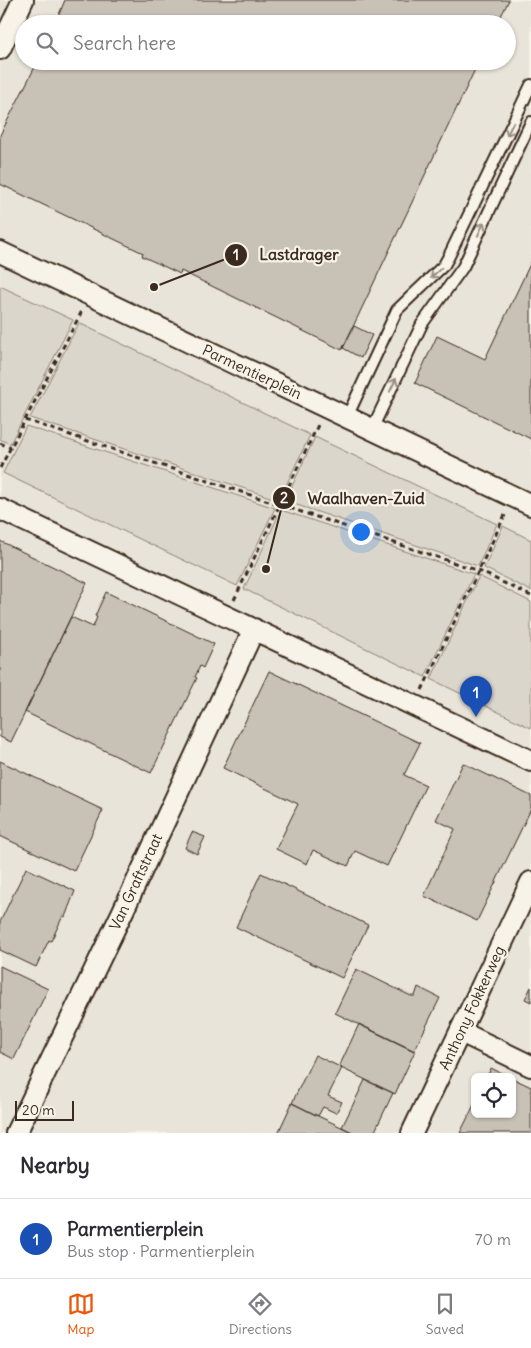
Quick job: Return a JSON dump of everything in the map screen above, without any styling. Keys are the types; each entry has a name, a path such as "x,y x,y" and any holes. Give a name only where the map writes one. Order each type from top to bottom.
{"street":[{"path":"16,15 23,0"},
{"path":"0,49 15,17"},
{"name":"Parmentierplein","path":"0,252 522,501"},
{"path":"0,509 531,761"},
{"name":"Van Graftstraat","path":"16,1133 123,911 254,629"},
{"name":"Anthony Fokkerweg","path":"412,1133 531,882"},
{"path":"461,1032 531,1066"}],"lane":[{"path":"347,418 397,310 444,266 531,85"},
{"path":"372,429 422,324 462,267 531,122"}],"path":[{"path":"0,468 90,296"},
{"path":"226,616 326,407"},
{"path":"25,420 479,571 531,596"},
{"path":"0,443 10,448"},
{"path":"415,706 479,571 522,501"}],"shaded area":[{"path":"0,0 531,0 531,1133 0,1133"},
{"path":"0,286 73,320 10,444 0,439"},
{"path":"79,323 310,435 279,500 30,418"},
{"path":"26,426 275,508 237,586 3,473"},
{"path":"315,437 497,524 478,566 285,501"},
{"path":"281,510 474,574 425,677 244,589"},
{"path":"503,526 531,540 531,591 484,568"},
{"path":"479,576 531,602 531,728 431,679"}],"building":[{"path":"65,0 509,0 502,15 59,15"},
{"path":"33,70 475,70 342,350 181,271 180,274 142,256 143,253 0,184 0,135"},
{"path":"531,262 531,439 415,383 437,336 485,359"},
{"path":"354,326 372,335 361,358 343,348"},
{"path":"0,541 87,583 11,742 0,737"},
{"path":"106,592 214,644 203,668 200,666 195,677 197,678 151,773 25,712 71,617 93,627 97,617 95,616"},
{"path":"269,671 420,743 404,775 426,785 387,866 355,851 348,866 313,850 307,864 276,849 298,804 223,768"},
{"path":"0,761 103,810 74,871 0,836"},
{"path":"463,763 531,796 531,809 477,921 424,896 455,829 436,820"},
{"path":"192,832 205,837 197,854 185,848"},
{"path":"26,868 75,891 65,917 63,916 51,941 49,940 36,967 0,950 0,922"},
{"path":"261,873 368,925 342,978 236,927"},
{"path":"0,966 48,989 14,1059 0,1052"},
{"path":"356,969 411,996 415,996 418,987 440,998 414,1051 335,1013"},
{"path":"531,987 531,1002 525,999"},
{"path":"359,1024 415,1051 395,1094 339,1067"},
{"path":"315,1055 342,1068 328,1096 342,1102 336,1113 323,1107 318,1116 292,1103"},
{"path":"491,1068 501,1073 489,1073"},
{"path":"365,1080 393,1093 374,1133 354,1133 342,1127"},
{"path":"516,1080 531,1087 531,1133 460,1133 471,1111 471,1118 516,1118"},
{"path":"292,1103 318,1116 354,1133 278,1133"}],"place":[{"name":"Lastdrager","path":"154,287"},
{"name":"Waalhaven-Zuid","path":"266,569"},
{"name":"Parmentierplein","path":"476,717"}]}
